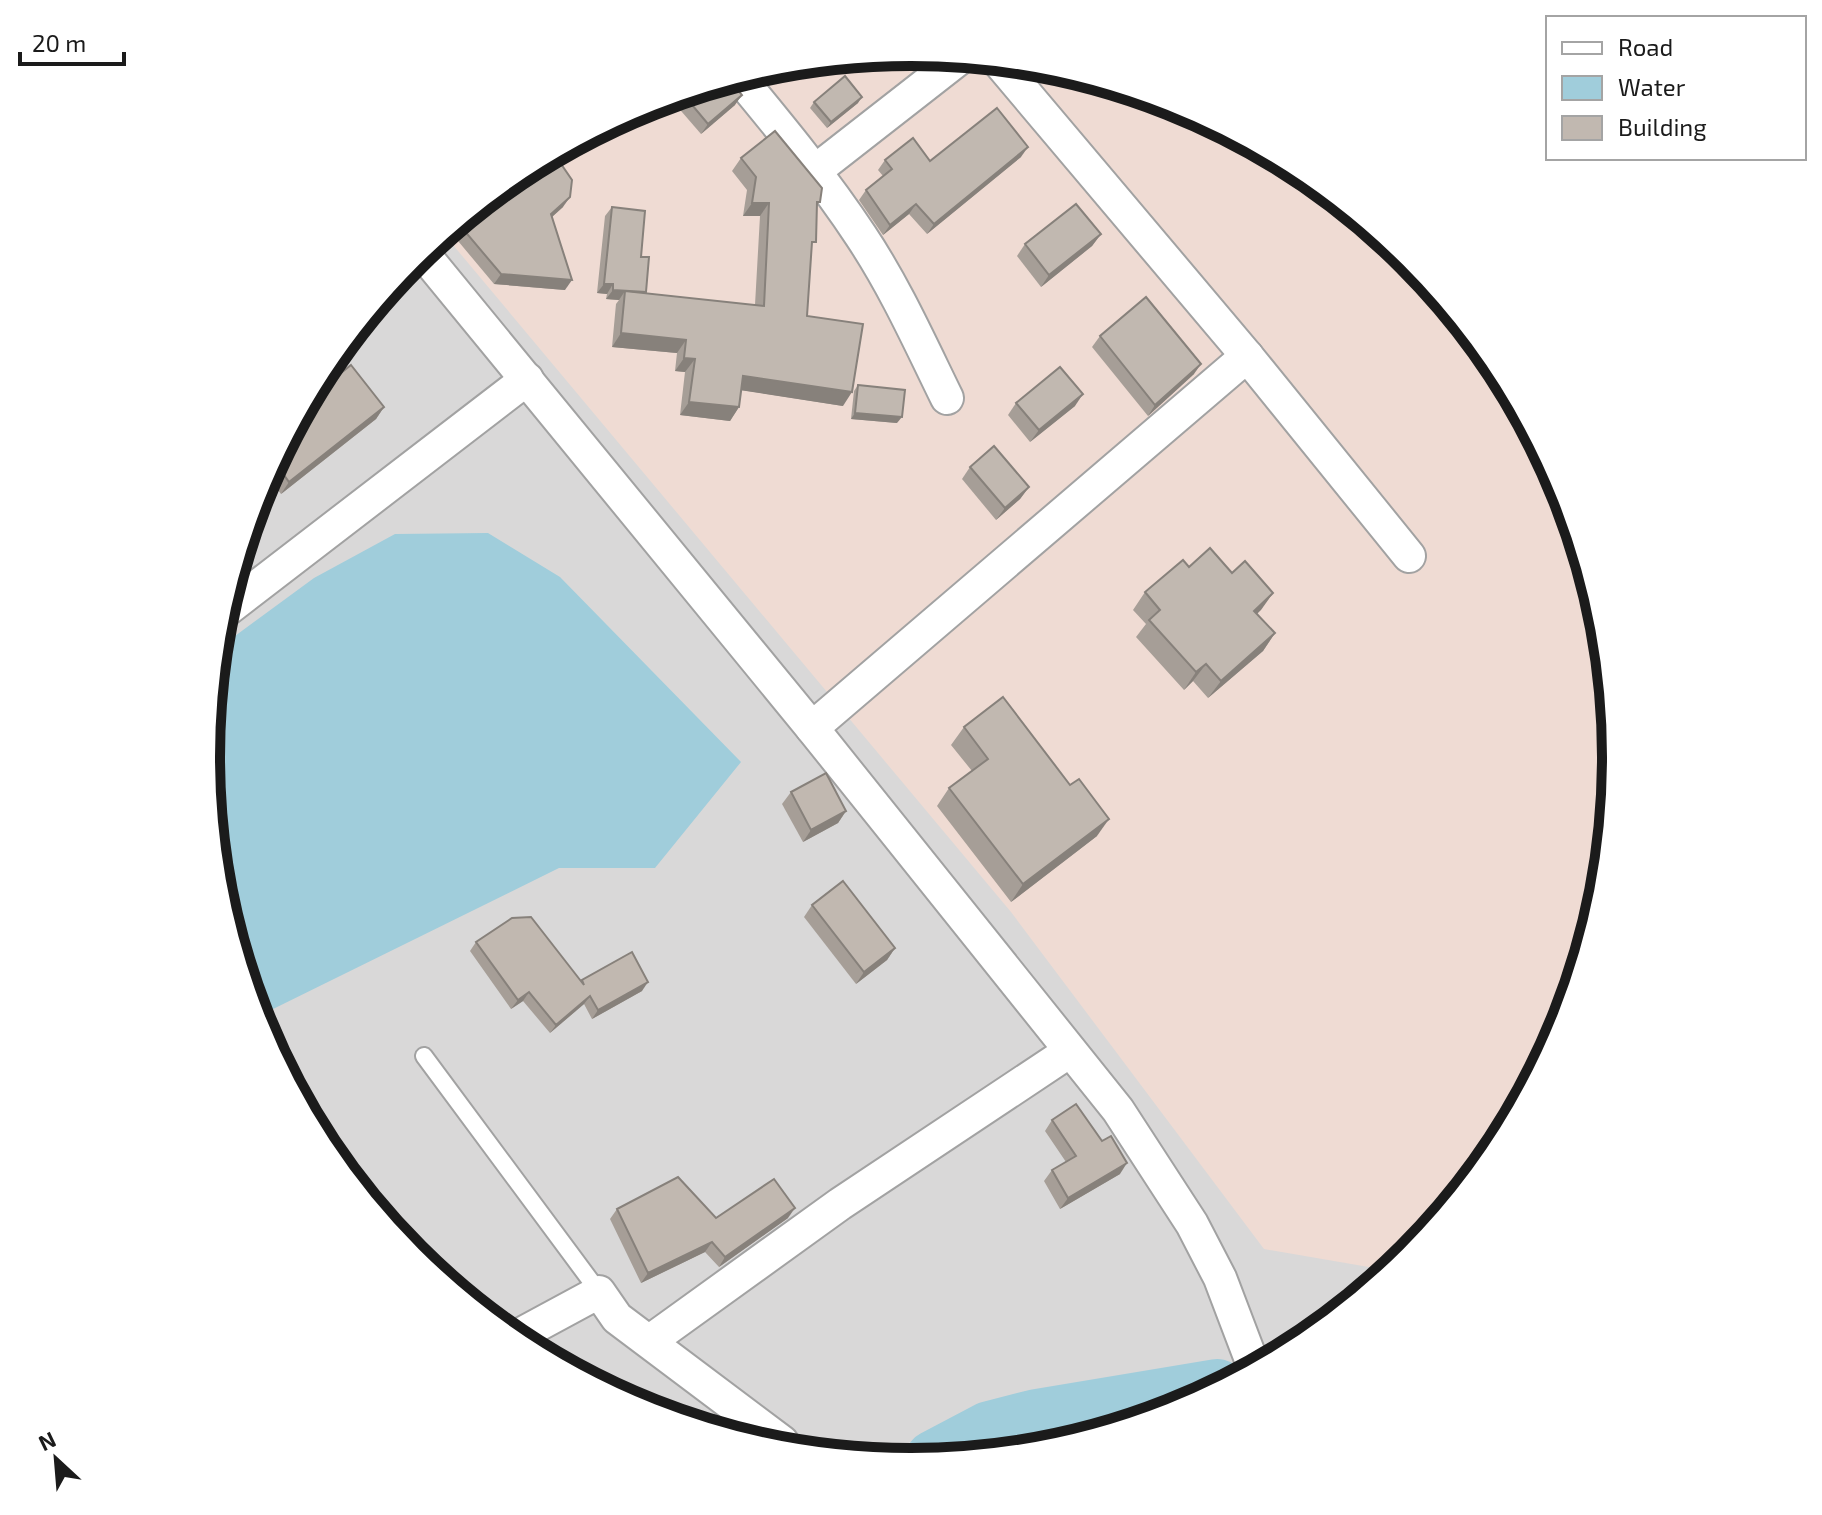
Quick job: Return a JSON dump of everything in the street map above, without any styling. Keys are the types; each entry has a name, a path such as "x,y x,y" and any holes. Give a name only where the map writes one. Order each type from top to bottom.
{"street":[{"path":"815,171 948,67"},
{"path":"1008,73 1247,356 1409,556"},
{"path":"746,86 815,171 862,237 896,294 947,398"},
{"path":"430,262 812,728 1118,1110 1192,1224 1220,1278 1251,1359"},
{"path":"812,728 1247,356"},
{"path":"238,601 527,379"},
{"path":"650,1341 840,1204 1070,1051"},
{"path":"526,1331 599,1292 617,1318 773,1435"}],"lane":[{"path":"424,1056 599,1292"}],"shaded area":[{"path":"866,67 956,67 1046,79 1090,90 1133,103 1217,137 1257,159 1332,209 1400,269 1431,302 1486,373 1510,412 1550,493 1566,535 1579,579 1597,667 1601,712 1601,803 1597,848 1579,936 1566,980 1531,1063 1486,1142 1460,1178 1400,1246 1367,1277 1332,1306 1257,1356 1217,1378 1133,1412 1046,1436 1001,1443 956,1448 866,1448 776,1436 732,1425 689,1412 605,1378 565,1356 490,1306 422,1246 391,1213 336,1142 312,1103 272,1022 256,980 243,936 225,848 221,803 221,712 225,667 243,579 256,535 291,452 336,373 362,337 422,269 455,238 490,209 565,159 605,137 689,103 776,79 821,72"},
{"path":"866,67 956,67 1046,79 1090,90 1133,103 1217,137 1257,159 1332,209 1400,269 1431,302 1486,373 1510,412 1550,493 1566,535 1589,623 1601,712 1601,803 1597,848 1579,936 1566,980 1531,1063 1486,1142 1460,1178 1400,1246 1376,1268 1264,1249 1011,912 451,242 490,209 565,159 605,137 689,103 776,79 821,72"}],"water":[{"path":"488,533 560,577 741,762 655,868 559,868 268,1011 243,936 225,848 221,803 221,712 230,640 314,578 395,534"}],"building":[{"path":"845,76 862,97 831,122 814,102"},
{"path":"737,89 742,95 708,124 690,103"},
{"path":"997,108 1028,147 934,224 916,204 890,225 866,190 892,169 885,160 913,138 930,161"},
{"path":"775,131 822,188 820,202 817,202 816,242 812,242 807,316 863,324 852,392 743,376 739,407 689,402 695,359 684,358 686,340 621,333 625,291 764,306 769,203 752,203 756,177 741,158"},
{"path":"561,164 572,180 570,197 551,214 572,280 501,274 464,230 527,183"},
{"path":"1076,204 1101,234 1049,275 1025,244"},
{"path":"612,207 645,211 641,257 649,257 646,292 613,290 613,284 604,284"},
{"path":"1146,297 1201,364 1155,405 1100,336"},
{"path":"351,365 384,407 289,482 282,472 331,381"},
{"path":"1060,367 1083,394 1039,430 1016,403"},
{"path":"858,385 905,390 902,417 855,413"},
{"path":"994,446 1029,487 1005,508 970,467"},
{"path":"1210,548 1232,573 1245,561 1273,593 1254,611 1275,633 1221,681 1206,664 1196,672 1149,620 1160,610 1145,592 1183,560 1189,567"},
{"path":"1003,697 1070,785 1079,779 1109,819 1023,884 949,788 988,759 964,727"},
{"path":"826,773 846,811 811,830 791,792"},
{"path":"843,881 895,948 864,972 812,905"},
{"path":"531,917 584,985 582,980 632,952 648,982 598,1010 590,996 556,1025 529,992 518,1000 476,942 512,918"},
{"path":"1076,1104 1102,1141 1111,1136 1127,1163 1068,1198 1052,1170 1076,1156 1052,1120"},
{"path":"678,1177 716,1218 774,1179 795,1208 725,1257 712,1242 648,1273 617,1209"}],"waterway":[{"path":"961,1447 990,1432 1037,1420 1172,1398"}]}
